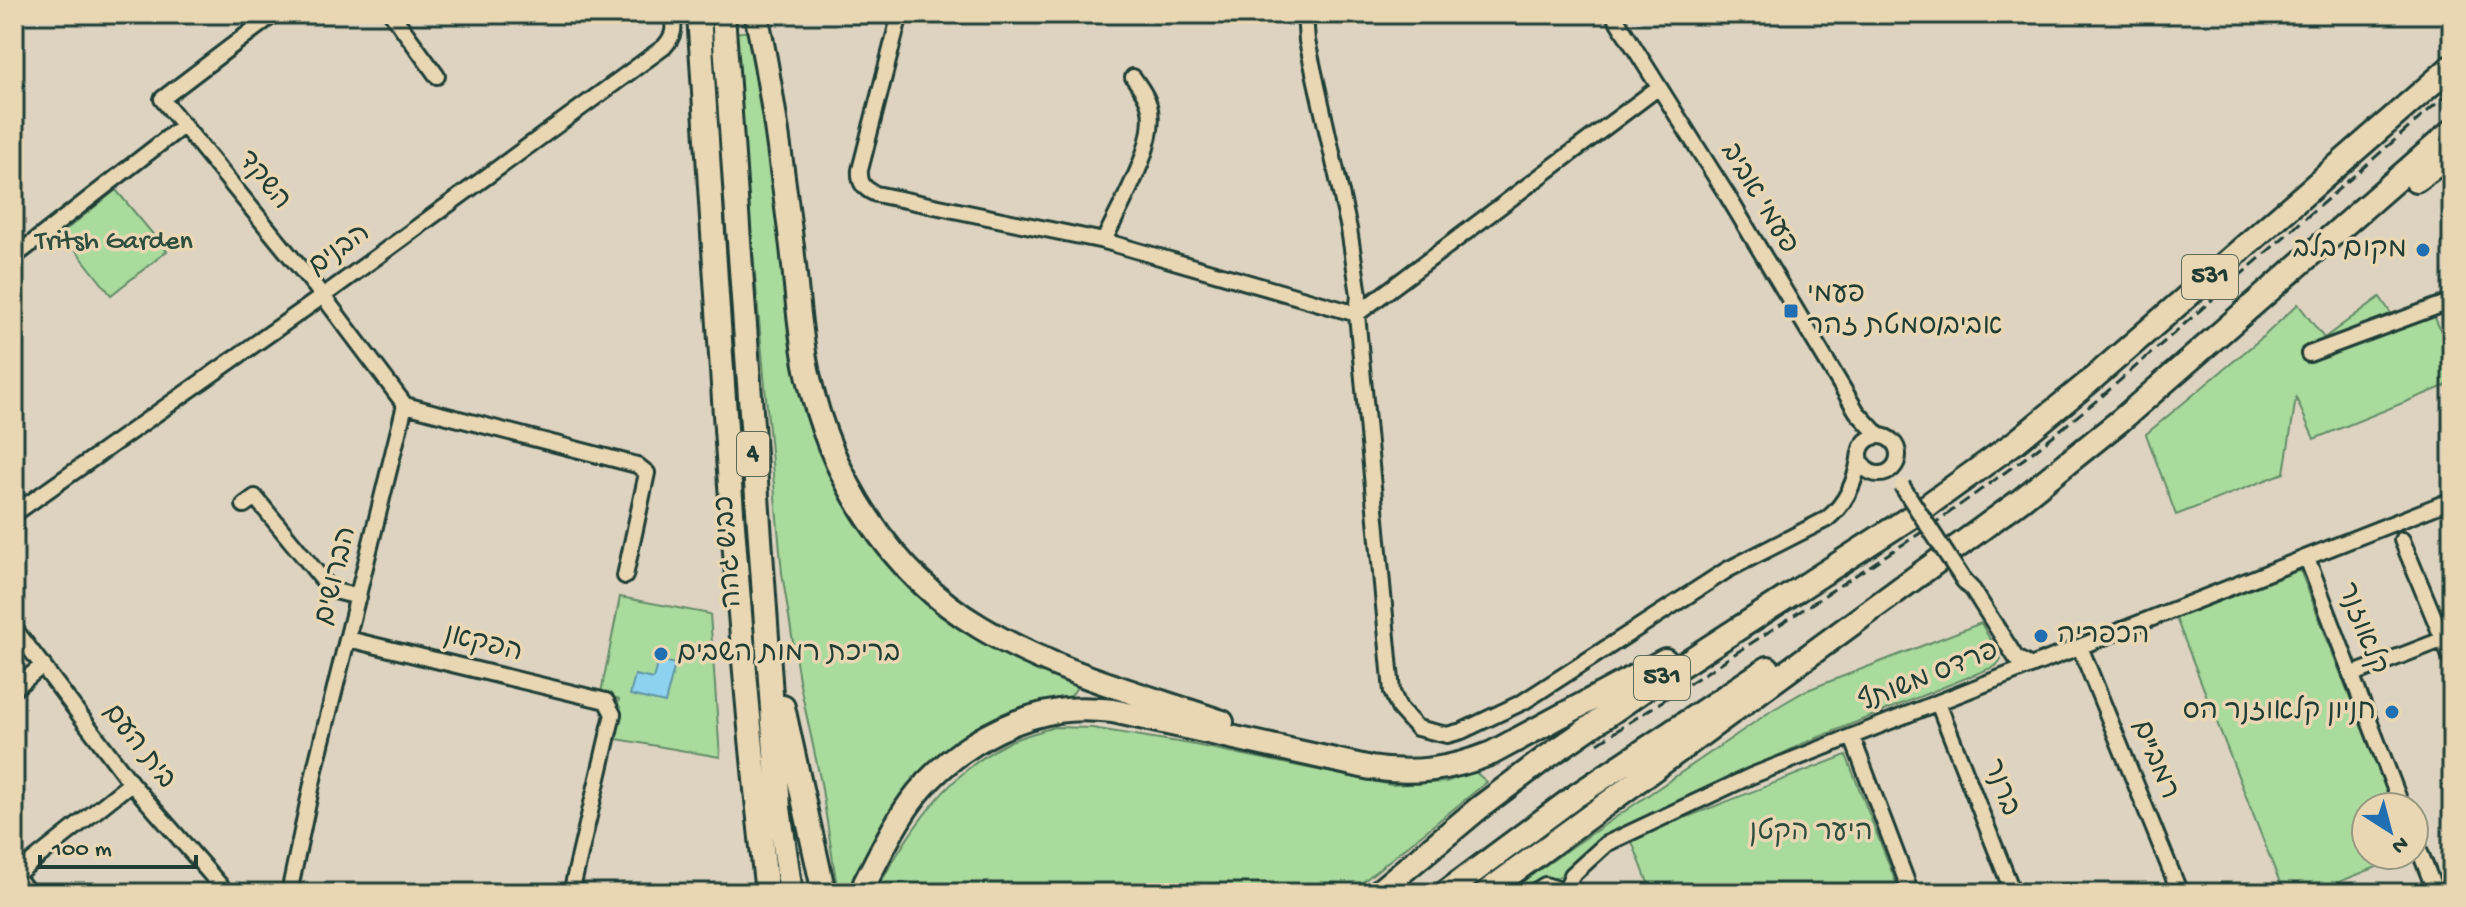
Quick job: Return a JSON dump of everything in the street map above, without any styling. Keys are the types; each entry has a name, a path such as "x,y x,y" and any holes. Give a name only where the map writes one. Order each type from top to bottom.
{"highway":[{"name":"כביש גהה","path":"699,14 724,401 754,776 767,893"},
{"name":"כביש גהה","path":"723,14 779,808 791,893"},
{"path":"756,14 773,104 808,373 830,446 846,481 885,543 950,607 1006,642 1088,677 1341,762"},
{"path":"2215,273 2396,106 2452,50"},
{"name":"531","path":"1377,893 1479,808 1557,750 1962,481 2089,382 2452,66"},
{"name":"531","path":"1445,893 1577,795 1971,538 2121,420 2452,131"},
{"path":"2305,260 2452,154"},
{"path":"865,883 894,827 931,778 976,743 1036,715 1084,708 1113,711 1396,772 1430,771 1464,764 1492,753 1668,659 1962,481"},
{"path":"1485,893 1971,538"},
{"path":"761,556 784,715 824,893"}],"street":[{"name":"השקד","path":"274,14 162,99 323,296"},
{"path":"392,14 437,76"},
{"name":"הבנים","path":"14,514 323,296 664,47 672,38 675,27 672,14"},
{"path":"900,14 860,170 860,178 867,190 1104,241 1357,314"},
{"path":"1305,14 1307,41 1349,229 1359,295 1357,314 1392,692 1407,719 1429,733 1447,735 1523,702 1716,577 1827,519 1839,509 1851,490 1861,448 1870,438 1878,435 1894,443 1898,451 1896,463 1902,486 1964,581 2005,657 1999,679"},
{"name":"פעמי אביב","path":"1613,14 1857,412 1878,435"},
{"path":"1104,241 1146,147 1151,127 1149,106 1133,77"},
{"path":"1357,314 1659,87"},
{"path":"14,257 184,125"},
{"path":"323,296 405,405 637,465 647,473 625,576"},
{"path":"2309,354 2452,301"},
{"name":"הברושים","path":"289,893 316,765 405,405"},
{"name":"פעמי אביב","path":"1857,412 1864,433 1861,448"},
{"path":"1861,448 1863,466 1888,475 1902,486"},
{"path":"1851,490 1866,478 1890,470 1896,463"},
{"path":"244,505 255,497 331,590 359,597"},
{"name":"פרדס משותף","path":"1532,893 1539,887 1558,890 1594,853 1622,835 1751,776 2452,500"},
{"path":"2402,540 2448,638 2452,661"},
{"name":"קלאוזנר","path":"2307,558 2396,791"},
{"path":"1964,581 1973,590 2016,658 2031,666"},
{"name":"בית העם","path":"14,628 131,783 227,893"},
{"path":"2351,675 2448,638"},
{"name":"הפקאן","path":"348,639 606,701 613,714 571,893"},
{"name":"רמב\"ם","path":"2080,647 2180,893"},
{"path":"14,689 43,665"},
{"name":"ברנר","path":"1938,703 2013,893"},
{"path":"1852,737 1911,893"},
{"path":"29,893 15,876 131,783"},
{"path":"2427,871 2436,893"}],"green space":[{"path":"752,31 789,321 808,416 829,474 869,538 919,597 979,639 1080,683 1068,700 1014,712 988,723 942,753 902,793 886,816 847,893 838,893 782,573 733,33"},
{"name":"Tritsh Garden","path":"116,190 167,251 111,295 62,233"},
{"path":"2380,297 2394,318 2428,302 2452,356 2452,383 2314,439 2296,398 2284,473 2176,515 2146,434 2298,304 2324,338"},
{"path":"2300,570 2387,791 2350,791 2350,871 2367,871 2311,893 2284,893 2176,618"},
{"name":"בריכת רמות השבים","path":"620,597 710,614 720,757 611,738 619,699 601,693"},
{"path":"1981,623 2001,659 1996,666 1802,744 1605,841 1569,872 1551,880 1536,881 1521,893 1505,893 1805,691"},
{"path":"1054,727 1092,728 1190,744 1391,785 1446,782 1474,771 1487,782 1349,893 875,893 914,828 946,789 985,756 1007,743"},
{"name":"היער הקטן","path":"1846,755 1900,893 1652,893 1631,839"}],"water":[{"path":"658,660 675,664 665,703 630,695 635,675 653,679"}],"railway":[{"path":"1598,743 1928,528 2029,455 2101,397 2452,90"}],"place":[{"name":"מקום בלב","path":"2423,250"},
{"name":"פעמי אביב/סמטת זהר","path":"1791,311"},
{"name":"הכפריה","path":"2041,636"},
{"name":"בריכת רמות השבים","path":"661,654"},
{"name":"חניון קלאוזנר הס","path":"2392,712"}]}
